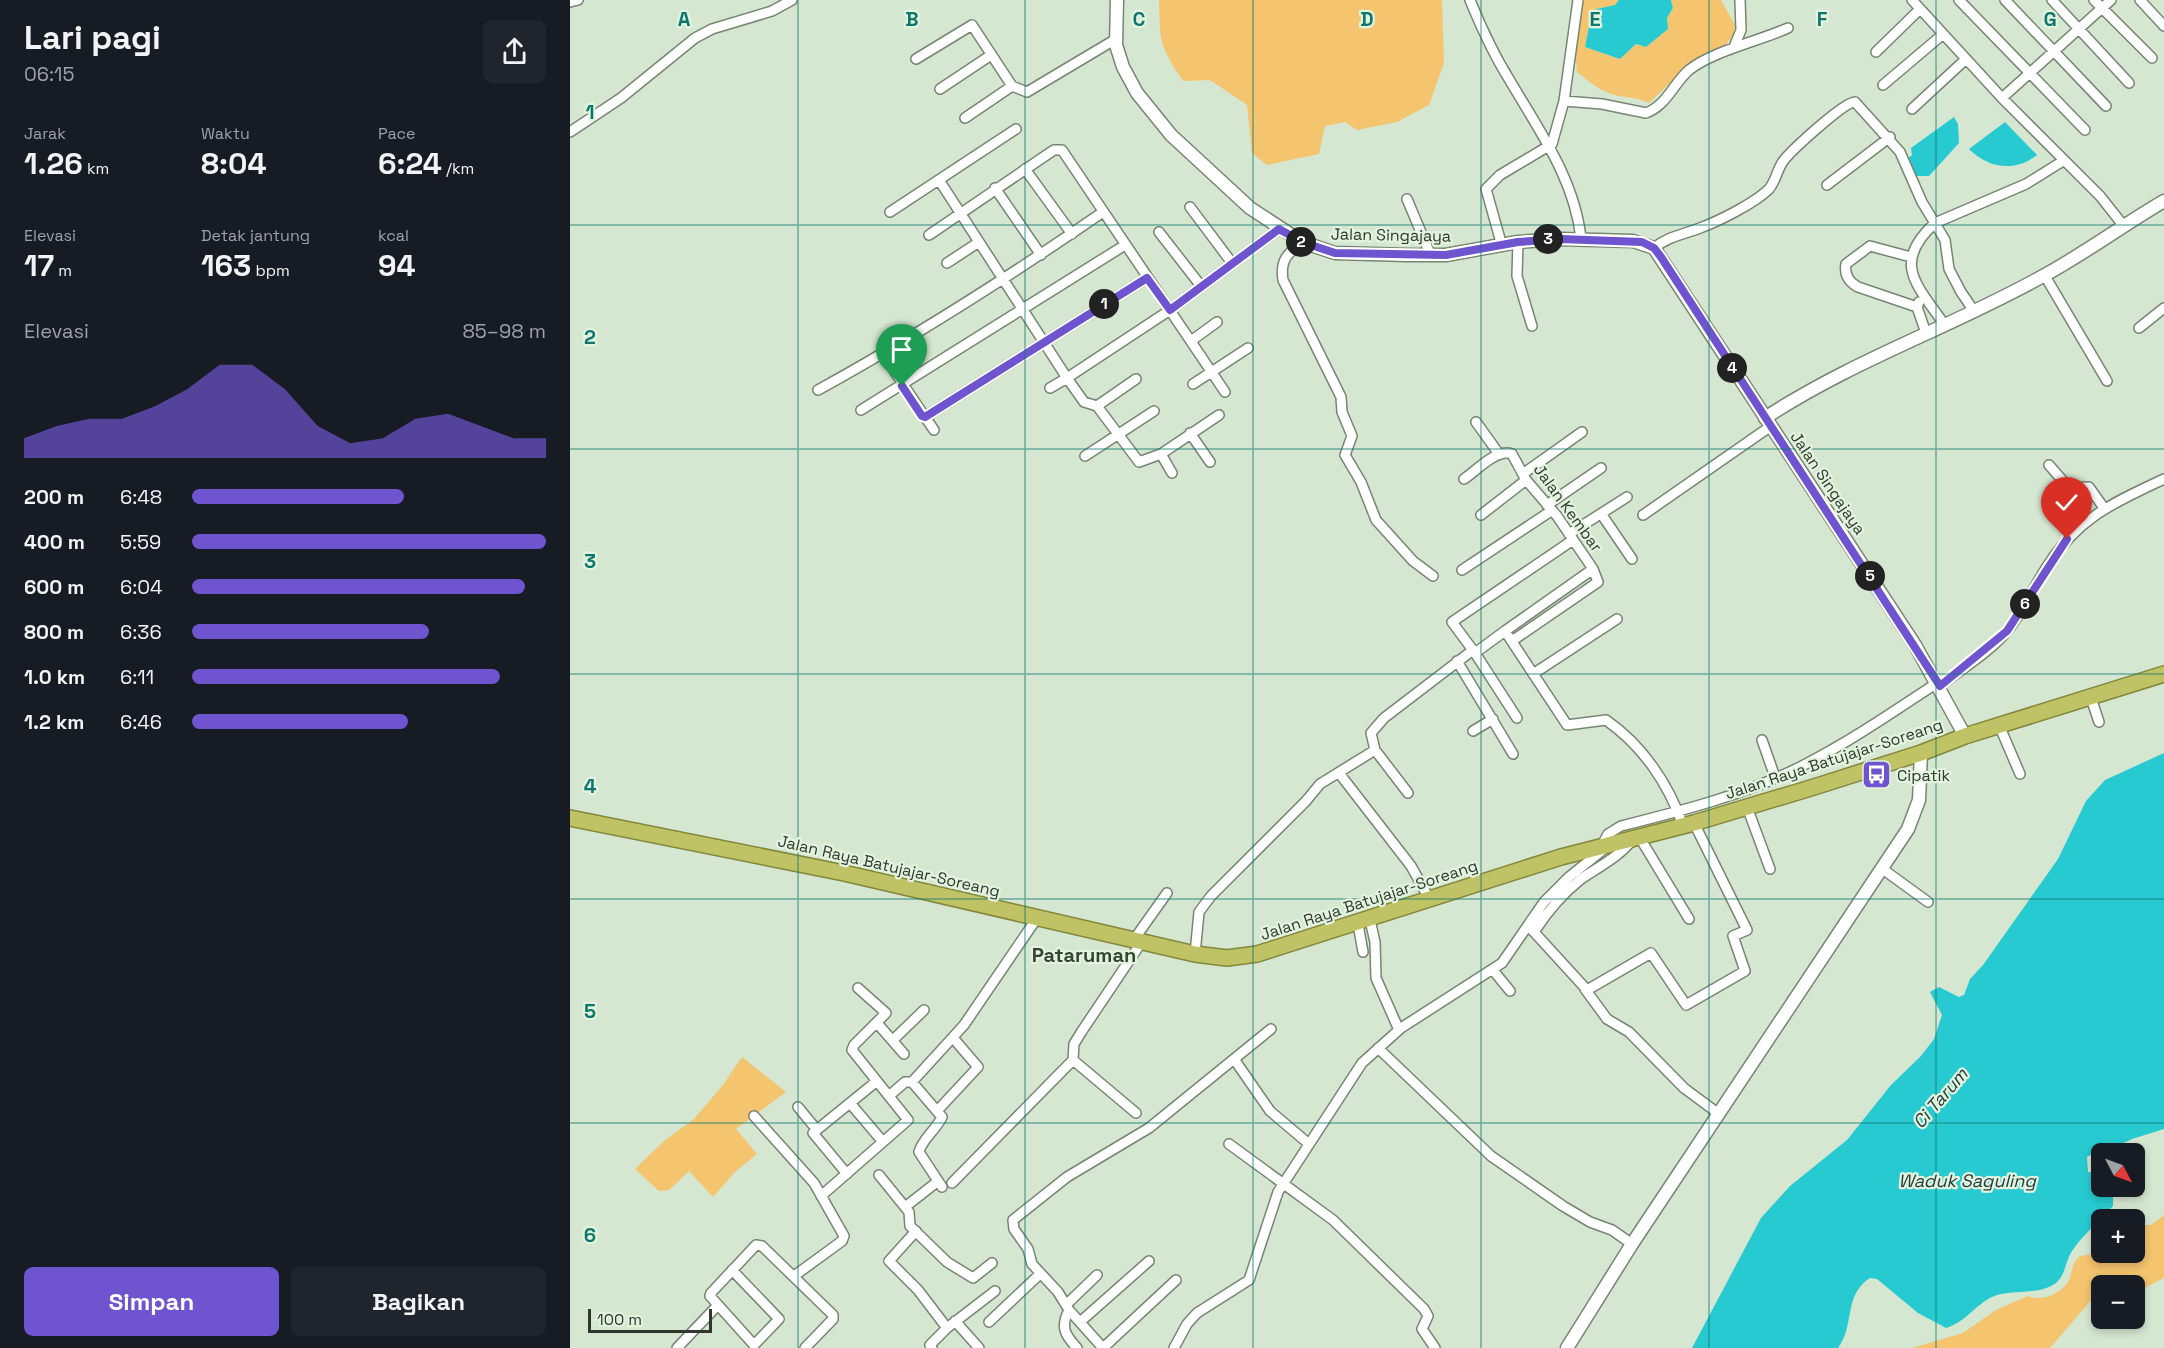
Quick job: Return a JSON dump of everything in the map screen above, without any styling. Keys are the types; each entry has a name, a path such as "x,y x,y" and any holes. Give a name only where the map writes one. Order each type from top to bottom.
{"highway":[{"name":"Jalan Raya Batujajar-Soreang","path":"570,818 796,863 1139,939 1195,954 1227,958 1257,954 1364,922 1608,845 1634,839 1683,819 1747,807 2164,674"}],"street":[{"path":"570,2 578,0"},
{"path":"570,132 621,98 695,38 712,29 772,11 792,0"},
{"name":"Jalan Singajaya","path":"1117,0 1116,39 1123,67 1137,93 1156,119 1242,200 1279,229 1302,242 1335,253 1431,255 1518,242 1581,239 1633,241 1654,248 1939,684 1965,736"},
{"path":"1470,0 1507,76 1550,146 1572,196 1581,239"},
{"path":"1502,246 1486,194 1488,184 1550,146 1564,101 1578,0"},
{"path":"1734,47 1741,30 1740,0"},
{"path":"1912,0 2002,98 2100,196 2124,225"},
{"path":"1959,0 2028,74 2085,130"},
{"path":"2005,0 2106,106"},
{"path":"2052,0 2128,83"},
{"path":"2094,0 2152,58"},
{"path":"2002,98 2111,0"},
{"path":"2140,0 2164,26"},
{"path":"1876,52 1920,9"},
{"path":"916,59 972,25 1012,86 1027,92 1116,39"},
{"path":"1564,101 1602,104 1646,113 1665,99 1690,69 1734,47 1757,42 1788,28"},
{"path":"1882,85 1942,35"},
{"path":"940,89 991,55"},
{"path":"1912,109 1966,59"},
{"path":"966,118 1012,86"},
{"path":"1654,248 1667,237 1702,228 1768,189 1783,161 1851,102 1856,102 1890,137 1900,152 1922,201 1945,240 1949,269 1960,292 1974,311"},
{"path":"890,212 1017,129"},
{"path":"1827,185 1890,137"},
{"path":"929,235 1054,150 1062,150 1225,392"},
{"path":"1944,324 1913,280 1909,265 1923,234 1935,223 2026,184 2063,160"},
{"path":"1025,169 1072,234"},
{"path":"939,180 1042,342 1084,402 1097,406 1139,462 1161,454 1219,415"},
{"path":"995,188 1041,255"},
{"path":"1407,199 1431,255"},
{"path":"1643,515 1823,382 2045,276 2164,201"},
{"path":"1190,207 1232,263"},
{"path":"818,390 883,354 1004,281 1103,212"},
{"path":"1050,388 1170,310 1279,229"},
{"path":"1159,232 1201,286"},
{"path":"947,263 979,242"},
{"path":"1302,242 1284,256 1283,280 1339,390 1342,412 1352,436 1345,455 1361,482 1376,520 1413,561 1433,576"},
{"path":"1518,242 1517,276 1532,326"},
{"path":"861,410 1023,311 1125,245"},
{"path":"1911,257 1870,246 1846,264 1845,271 1850,283 1917,307"},
{"path":"2045,276 2108,381"},
{"path":"925,417 1147,278"},
{"path":"1926,298 1918,303 1917,307 1926,333"},
{"path":"2139,328 2164,308"},
{"path":"1191,341 1217,322"},
{"path":"1193,384 1211,370 1248,348"},
{"path":"883,354 922,416 934,430"},
{"path":"1097,406 1136,379"},
{"path":"1085,456 1154,411"},
{"path":"1464,479 1499,454 1476,422"},
{"path":"1481,515 1525,476 1582,432"},
{"path":"1190,433 1210,462"},
{"name":"Jalan Kembar","path":"1375,750 1371,733 1377,725 1457,661 1474,652 1593,569 1525,476 1512,454 1506,452 1499,454"},
{"path":"1161,454 1172,473"},
{"path":"2049,465 2069,488 2089,487 2102,505"},
{"path":"1462,570 1601,468"},
{"path":"1531,929 1557,888 1608,845 1613,830 1683,819 1730,795 1798,768 1851,739 1939,684 2000,639 2016,620 2067,539 2102,505 2164,479"},
{"path":"1517,718 1452,622 1627,497"},
{"path":"1602,514 1632,559"},
{"path":"1512,641 1598,582 1593,569"},
{"path":"1533,674 1617,619"},
{"path":"1505,631 1567,724 1606,720 1637,744 1748,930 1733,936 1745,971 1686,1005 1651,953 1607,980 1585,989"},
{"path":"1457,661 1513,754"},
{"path":"2091,698 2099,722"},
{"path":"1473,731 1493,719"},
{"path":"2000,725 2020,774"},
{"path":"1762,740 1775,777"},
{"path":"1195,954 1199,912 1210,896 1306,801 1320,784 1375,750 1408,793"},
{"path":"1566,1348 1632,1244 1884,870 1916,811 1921,785 1921,753"},
{"path":"1339,773 1411,866 1430,900"},
{"path":"1747,807 1770,868"},
{"path":"1174,1348 1187,1324 1197,1313 1249,1280 1257,1262 1270,1208 1283,1182 1348,1082 1378,1048 1399,1030 1493,970 1567,892 1615,858 1634,839 1689,919"},
{"path":"1884,870 1928,902"},
{"path":"952,1183 1073,1060 1074,1044 1167,893"},
{"path":"889,1096 905,1082 912,1082 954,1039 1037,918"},
{"path":"1363,952 1364,922"},
{"path":"1364,922 1375,942 1376,978 1399,1030"},
{"path":"1531,929 1585,989 1607,1019 1629,1032 1684,1088 1719,1114"},
{"path":"1493,970 1510,991"},
{"path":"821,1196 908,1120 852,1050 854,1045 886,1013 858,988"},
{"path":"893,1040 924,1010"},
{"path":"877,1023 904,1054"},
{"path":"1176,1280 1103,1348 1040,1274 1014,1229 1013,1220 1066,1177 1149,1128 1271,1029"},
{"path":"937,1111 978,1066 954,1039"},
{"path":"1378,1048 1491,1156 1563,1206 1598,1226 1612,1230 1632,1244"},
{"path":"1234,1059 1270,1111 1309,1144"},
{"path":"1073,1060 1136,1113"},
{"path":"847,1174 814,1136 817,1130 877,1081"},
{"path":"905,1207 939,1185 919,1152 921,1144 933,1133 942,1117 912,1082"},
{"path":"850,1103 883,1142"},
{"path":"798,1107 817,1130"},
{"path":"754,1116 814,1183 843,1239 794,1276"},
{"path":"1229,1144 1333,1220 1424,1309 1428,1316 1422,1329 1435,1348"},
{"path":"879,1174 910,1215 910,1226 947,1262 973,1278 992,1263"},
{"path":"916,1232 890,1261 918,1290 947,1328"},
{"path":"732,1270 779,1319 754,1345 710,1296 732,1270 759,1245 794,1276 833,1317 805,1348"},
{"path":"1080,1322 1149,1260"},
{"path":"989,1322 1040,1274"},
{"path":"1077,1348 1064,1332 1063,1322 1067,1307 1097,1275"},
{"path":"932,1348 930,1345 947,1328 995,1291"},
{"path":"677,1348 718,1305"},
{"path":"955,1321 979,1348"}],"shaded area":[{"path":"1159,0 1442,0 1444,63 1429,105 1397,122 1357,130 1345,122 1325,126 1319,154 1267,165 1252,153 1247,105 1210,80 1183,81 1162,43"},
{"path":"1584,0 1619,0 1615,5 1596,9 1591,15 1585,47 1620,59 1636,44 1646,47 1668,29 1667,18 1673,8 1671,0 1721,0 1735,25 1733,36 1725,45 1690,64 1649,103 1614,95 1597,87 1577,72 1575,50"},
{"path":"742,1057 786,1092 736,1129 757,1154 735,1172 713,1197 689,1171 669,1190 659,1191 635,1169 664,1141 694,1119 723,1085"},
{"path":"2164,1215 2164,1278 2145,1288 2145,1275 2091,1275 2091,1300 2050,1348 1912,1348 1963,1333 1996,1310 2028,1296 2040,1298 2058,1292 2067,1283 2074,1263 2080,1256 2091,1254 2091,1263 2145,1263 2145,1225 2151,1225"}],"water":[{"path":"1619,0 1671,0 1673,8 1667,18 1668,29 1646,47 1636,44 1620,59 1585,47 1591,16 1596,9 1615,5"},
{"path":"1954,117 1958,124 1959,143 1929,176 1914,176 1907,159 1912,155 1911,148"},
{"path":"2005,122 2037,155 2020,164 2003,166 1985,161 1969,149"},
{"name":"Waduk Saguling","path":"2164,753 2164,1129 2124,1143 2091,1143 2091,1155 2087,1157 2088,1172 2091,1172 2091,1197 2113,1197 2113,1206 2110,1209 2091,1209 2091,1229 2072,1251 2056,1283 2044,1289 1992,1297 1959,1322 1946,1328 1918,1313 1877,1279 1870,1278 1856,1293 1846,1330 1838,1348 1692,1348 1761,1218 1790,1186 1847,1140 1891,1085 1921,1056 1934,1039 1942,1015 1930,992 1939,987 1959,997 1964,995 1970,979 1983,965 2058,859 2086,801 2105,780"}],"place":[{"name":"Cipatik","path":"1876,775"}],"district":[{"name":"Pataruman","path":"1084,955"}],"route":[{"path":"902,386 922,416 925,417 1147,278 1170,310 1279,229 1302,242 1335,253 1446,255 1479,251 1518,242 1543,240 1642,242 1654,248 1661,257 1940,686 2007,631 2016,620 2049,563 2067,539"}],"water label":[{"name":"Ci Tarum","path":"1940,1098"}]}
